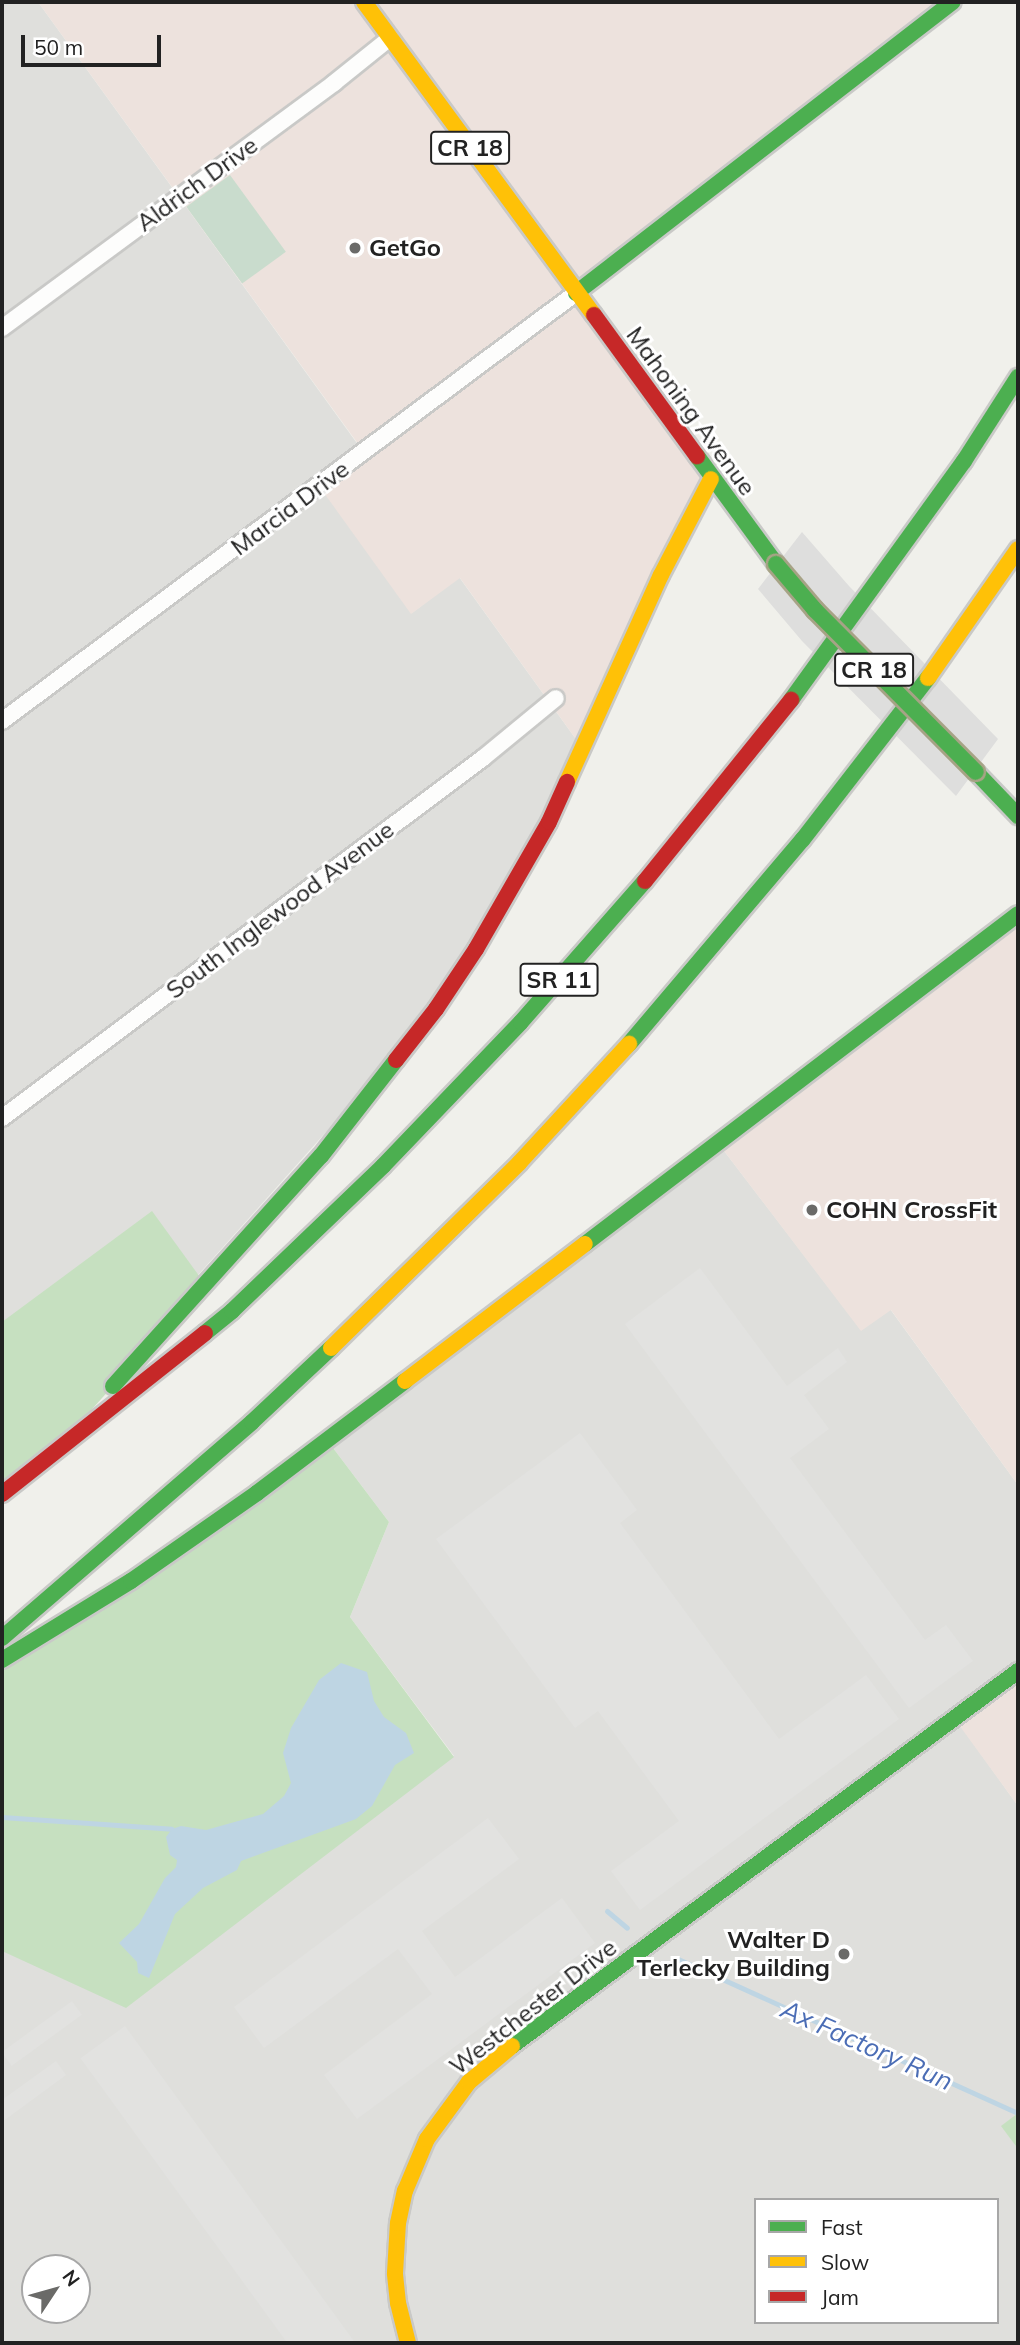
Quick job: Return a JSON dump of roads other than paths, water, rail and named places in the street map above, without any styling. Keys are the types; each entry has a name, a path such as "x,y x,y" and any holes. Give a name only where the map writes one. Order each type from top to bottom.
{"main road":[{"name":"Mahoning Avenue","path":"364,2 711,479 776,564 815,610 1018,817"},
{"path":"576,293 953,2"},
{"name":"SR 11","path":"2,1494 232,1311 383,1166 522,1022 630,900 800,688 964,461 1018,377"},
{"path":"56,1449 321,1156 436,1009 477,949 549,822 661,575 711,479"},
{"path":"2,1638 252,1422 392,1292 520,1162 656,1013 803,839 932,673 1018,549"},
{"path":"2,1660 131,1581 257,1493 1018,914"},
{"name":"Westchester Drive","path":"408,2343 398,2303 395,2273 398,2223 405,2191 427,2139 443,2113 469,2082 508,2050 1018,1671"}],"street":[{"name":"Aldrich Drive","path":"2,328 334,83 390,38"},
{"name":"Marcia Drive","path":"2,721 576,293"},
{"name":"South Inglewood Avenue","path":"2,1118 472,766 556,698"}],"water":[{"path":"341,1663 367,1672 374,1701 384,1717 406,1733 414,1753 395,1765 372,1806 356,1819 241,1861 237,1870 203,1888 175,1914 149,1978 138,1973 137,1962 119,1943 139,1924 165,1878 176,1867 177,1860 170,1855 166,1837 172,1829 181,1826 206,1830 263,1814 284,1796 291,1783 283,1753 291,1728 319,1680"}],"waterway":[{"name":"Ax Factory Run","path":"2,1817 172,1829"},
{"name":"Ax Factory Run","path":"607,1911 627,1928"},
{"name":"Ax Factory Run","path":"678,1959 1018,2113"}],"place":[{"name":"GetGo","path":"355,248"},
{"name":"COHN CrossFit","path":"812,1210"},
{"name":"Walter D Terlecky Building","path":"844,1954"}]}
